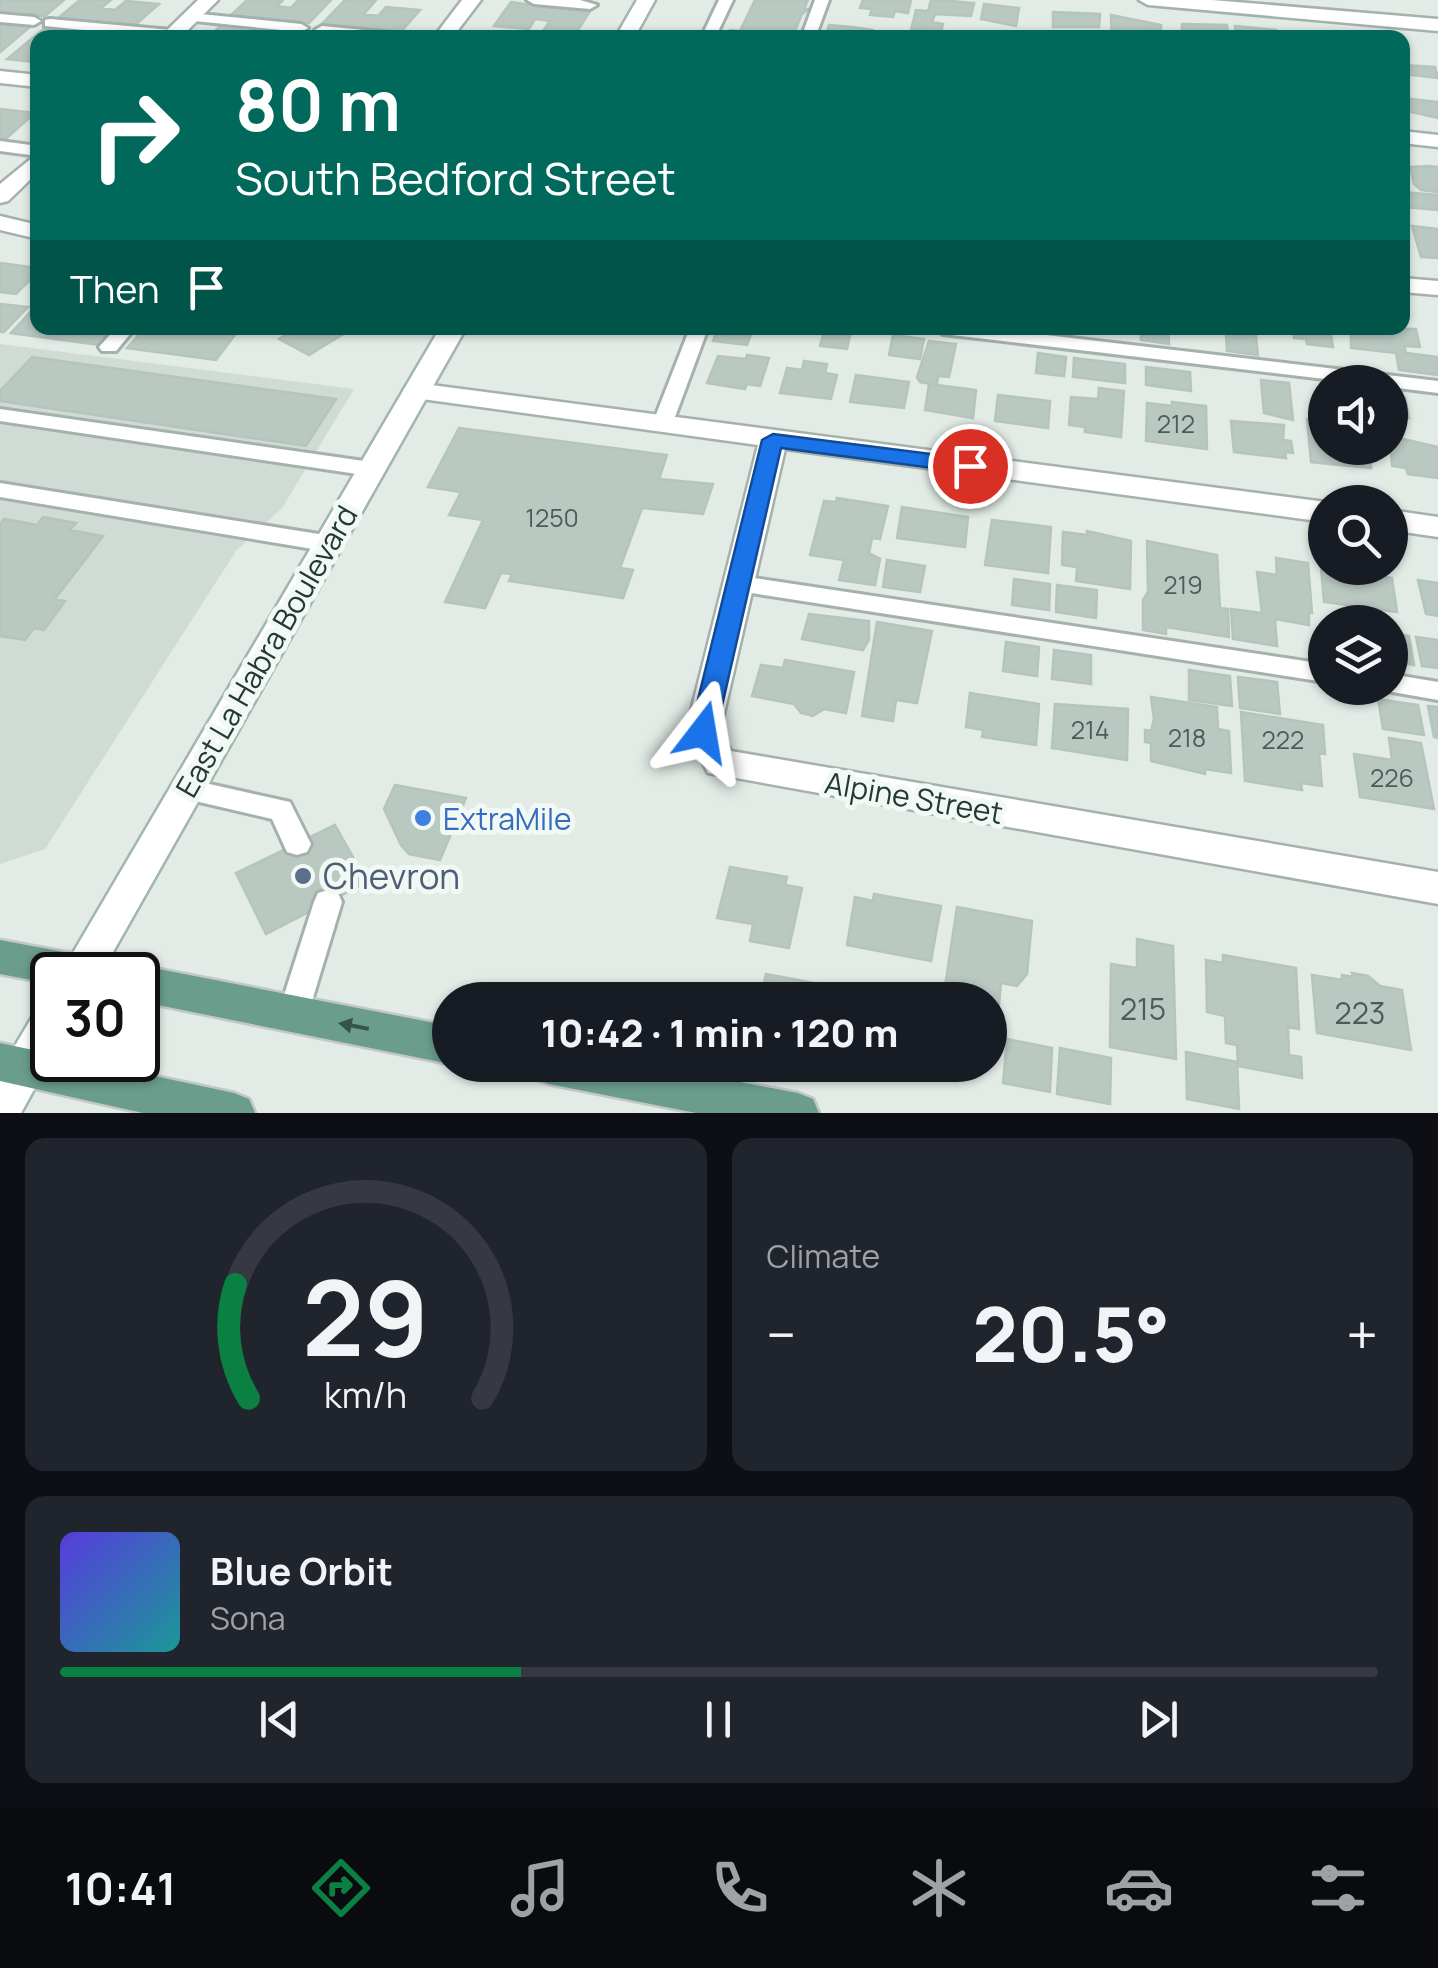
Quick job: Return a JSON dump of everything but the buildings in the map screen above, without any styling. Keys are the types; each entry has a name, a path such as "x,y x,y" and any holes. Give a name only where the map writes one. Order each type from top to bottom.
{"main road":[{"path":"0,957 30,963"},
{"path":"160,987 432,1041"},
{"path":"12,1065 234,1113"},
{"path":"637,1082 798,1113"}],"street":[{"path":"176,30 209,0"},
{"path":"448,30 472,0"},
{"path":"629,30 646,0"},
{"path":"1148,0 1438,25"},
{"path":"0,77 30,80"},
{"path":"1410,139 1438,141"},
{"path":"0,196 30,167"},
{"path":"1,225 30,230"},
{"path":"1410,285 1438,288"},
{"name":"East La Habra Boulevard","path":"98,952 325,543 449,335"},
{"path":"416,391 1308,510"},
{"name":"Alpine Street","path":"773,440 703,732 720,764 1438,888"},
{"path":"1408,522 1438,526"},
{"path":"0,1110 12,1065 30,1045"}],"lane":[{"path":"534,0 590,5"},
{"path":"712,30 726,0"},
{"path":"811,30 822,0"},
{"path":"190,17 301,28"},
{"path":"0,18 115,30"},
{"path":"0,146 30,149"},
{"path":"109,346 119,335"},
{"path":"662,426 696,335"},
{"path":"1002,335 1438,387"},
{"path":"0,415 372,469"},
{"path":"0,490 325,543"},
{"path":"740,584 1308,670"},
{"path":"1408,686 1438,690"},
{"path":"186,790 281,810 297,844"},
{"path":"293,1014 328,902"}],"shaded area":[{"path":"0,344 354,389 282,508 236,551 45,849 0,864"}],"place":[{"name":"ExtraMile","path":"423,818"},
{"name":"Chevron","path":"303,876"}],"route":[{"path":"703,732 773,440 970,466"}]}
